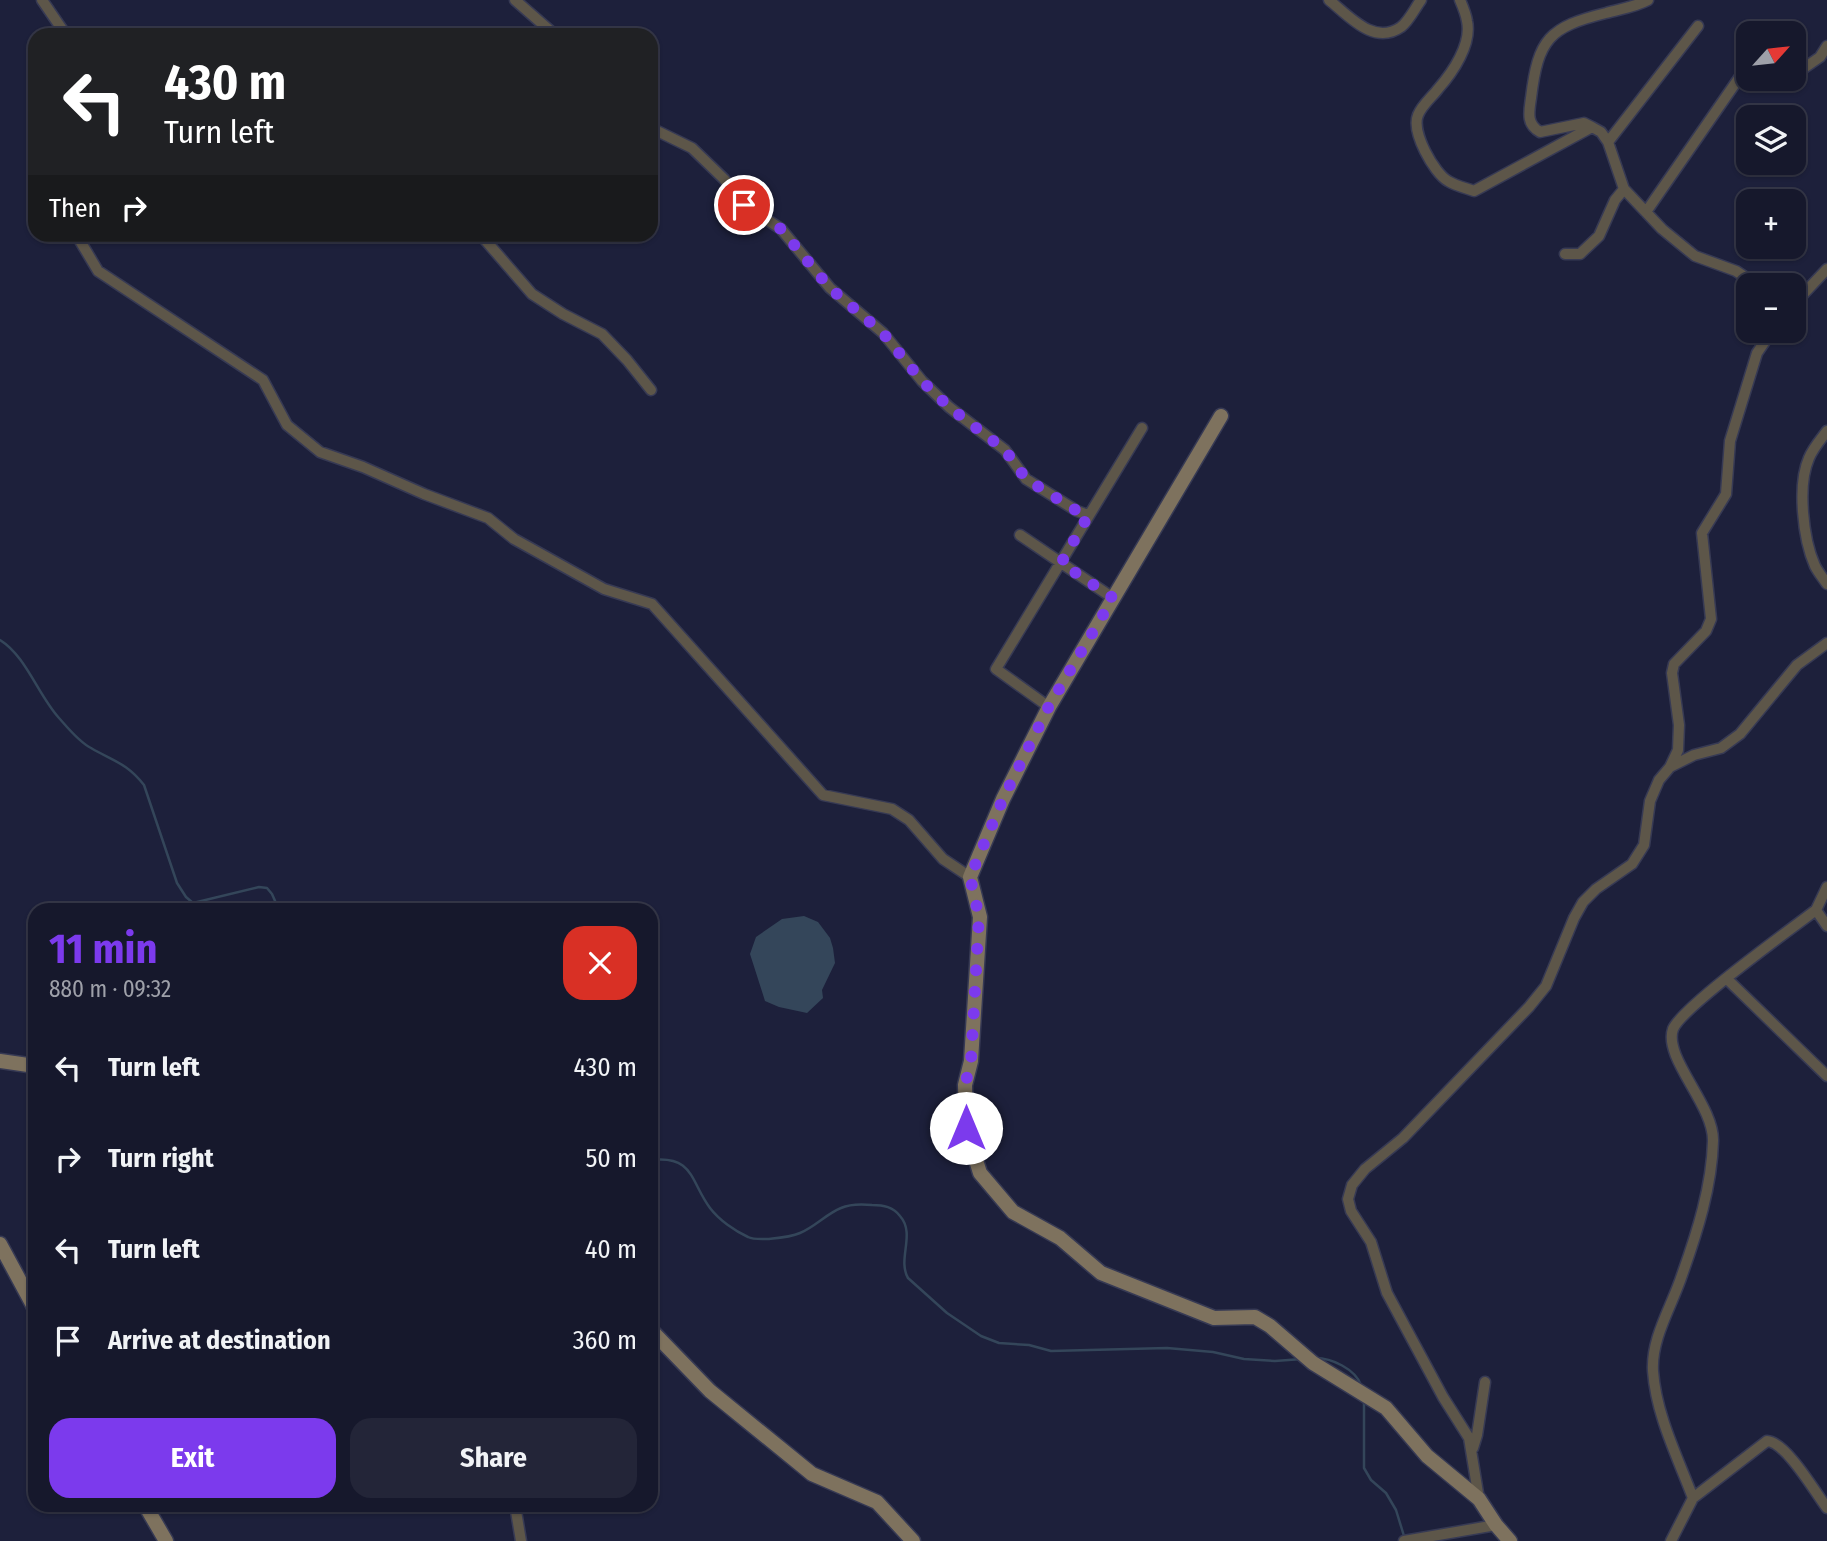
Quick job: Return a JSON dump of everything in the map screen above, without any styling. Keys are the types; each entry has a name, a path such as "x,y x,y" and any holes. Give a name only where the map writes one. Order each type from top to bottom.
{"street":[{"path":"42,0 61,28"},
{"path":"515,0 547,28"},
{"path":"1329,0 1364,28 1377,34 1387,34 1402,26 1421,0"},
{"path":"1460,0 1468,22 1468,36 1455,65 1423,107 1416,123 1429,159 1447,181 1474,191 1592,127"},
{"path":"1648,0 1562,27 1551,35 1543,47 1531,95 1529,120 1540,132 1584,123 1601,132 1608,142 1624,189 1662,229 1695,256 1739,273"},
{"path":"1608,142 1698,26"},
{"path":"1806,67 1821,57 1827,46"},
{"path":"1646,212 1736,82"},
{"path":"658,131 692,148 724,179 744,205 781,229 830,288 883,333 922,381 949,407 1005,450 1026,479 1088,516"},
{"path":"1565,254 1580,254 1599,236 1615,200 1624,189"},
{"path":"81,242 98,271 263,380 287,425 320,452 488,518 514,539 604,589 652,604 823,795 892,810 909,820 943,859 970,877"},
{"path":"487,242 532,294 602,334 651,390"},
{"path":"1806,291 1827,269"},
{"path":"1479,1499 1473,1448 1469,1438 1443,1397 1387,1293 1371,1242 1351,1211 1348,1199 1352,1185 1365,1169 1403,1138 1529,1007 1545,986 1583,902 1596,889 1632,864 1644,845 1650,802 1659,780 1670,767 1678,750 1679,725 1672,673 1674,664 1706,631 1711,618 1703,533 1726,494 1730,441 1756,353 1763,343"},
{"path":"1221,416 1049,706 1003,799 970,877 979,917 971,1061 965,1085 966,1128 980,1173 1013,1212 1060,1238 1101,1273 1214,1318 1255,1317 1287,1339 1309,1361 1386,1408 1427,1456 1479,1499 1510,1541"},
{"path":"1049,706 996,669 1142,428"},
{"path":"1827,431 1809,458 1803,491 1809,548 1816,567 1827,584"},
{"path":"1020,535 1113,598"},
{"path":"1670,767 1694,755 1721,748 1740,734 1797,665 1827,643"},
{"path":"1693,1498 1657,1399 1653,1368 1660,1331 1682,1276 1713,1170 1713,1132 1697,1093 1678,1063 1672,1044 1674,1028 1693,1006 1727,979 1823,916 1827,887"},
{"path":"1727,979 1827,1076"},
{"path":"0,1062 28,1065"},
{"path":"0,1244 28,1296"},
{"path":"658,1337 710,1391 812,1474 877,1502 913,1541"},
{"path":"1473,1448 1485,1382"},
{"path":"1671,1541 1693,1498 1767,1441 1774,1441 1786,1452 1827,1508"},
{"path":"149,1512 166,1541"},
{"path":"516,1512 521,1541"},
{"path":"1409,1540 1496,1525"}],"water":[{"path":"804,916 818,922 830,938 835,963 822,990 823,998 807,1013 765,1001 750,954 756,937 782,919"}],"waterway":[{"path":"0,640 25,666 52,709 74,734 87,745 126,767 144,785 177,883 193,903"},
{"path":"193,903 259,887 267,888 276,903"},
{"path":"658,1160 676,1162 683,1166 714,1212 743,1235 753,1239 796,1234 848,1206 876,1205 891,1209 900,1216 906,1231 904,1263 908,1278 947,1313 981,1336 999,1343 1029,1345 1051,1351 1167,1348 1213,1352 1244,1359 1302,1359"},
{"path":"1315,1358 1342,1366 1354,1374 1361,1385"},
{"path":"1364,1402 1364,1468 1371,1480 1386,1493 1396,1510 1404,1536"}],"route":[{"path":"744,205 781,229 830,288 883,333 922,381 949,407 1005,450 1026,479 1088,516 1061,563 1113,598 1049,706 1003,799 970,877 979,917 971,1061 965,1085 966,1128"}]}
